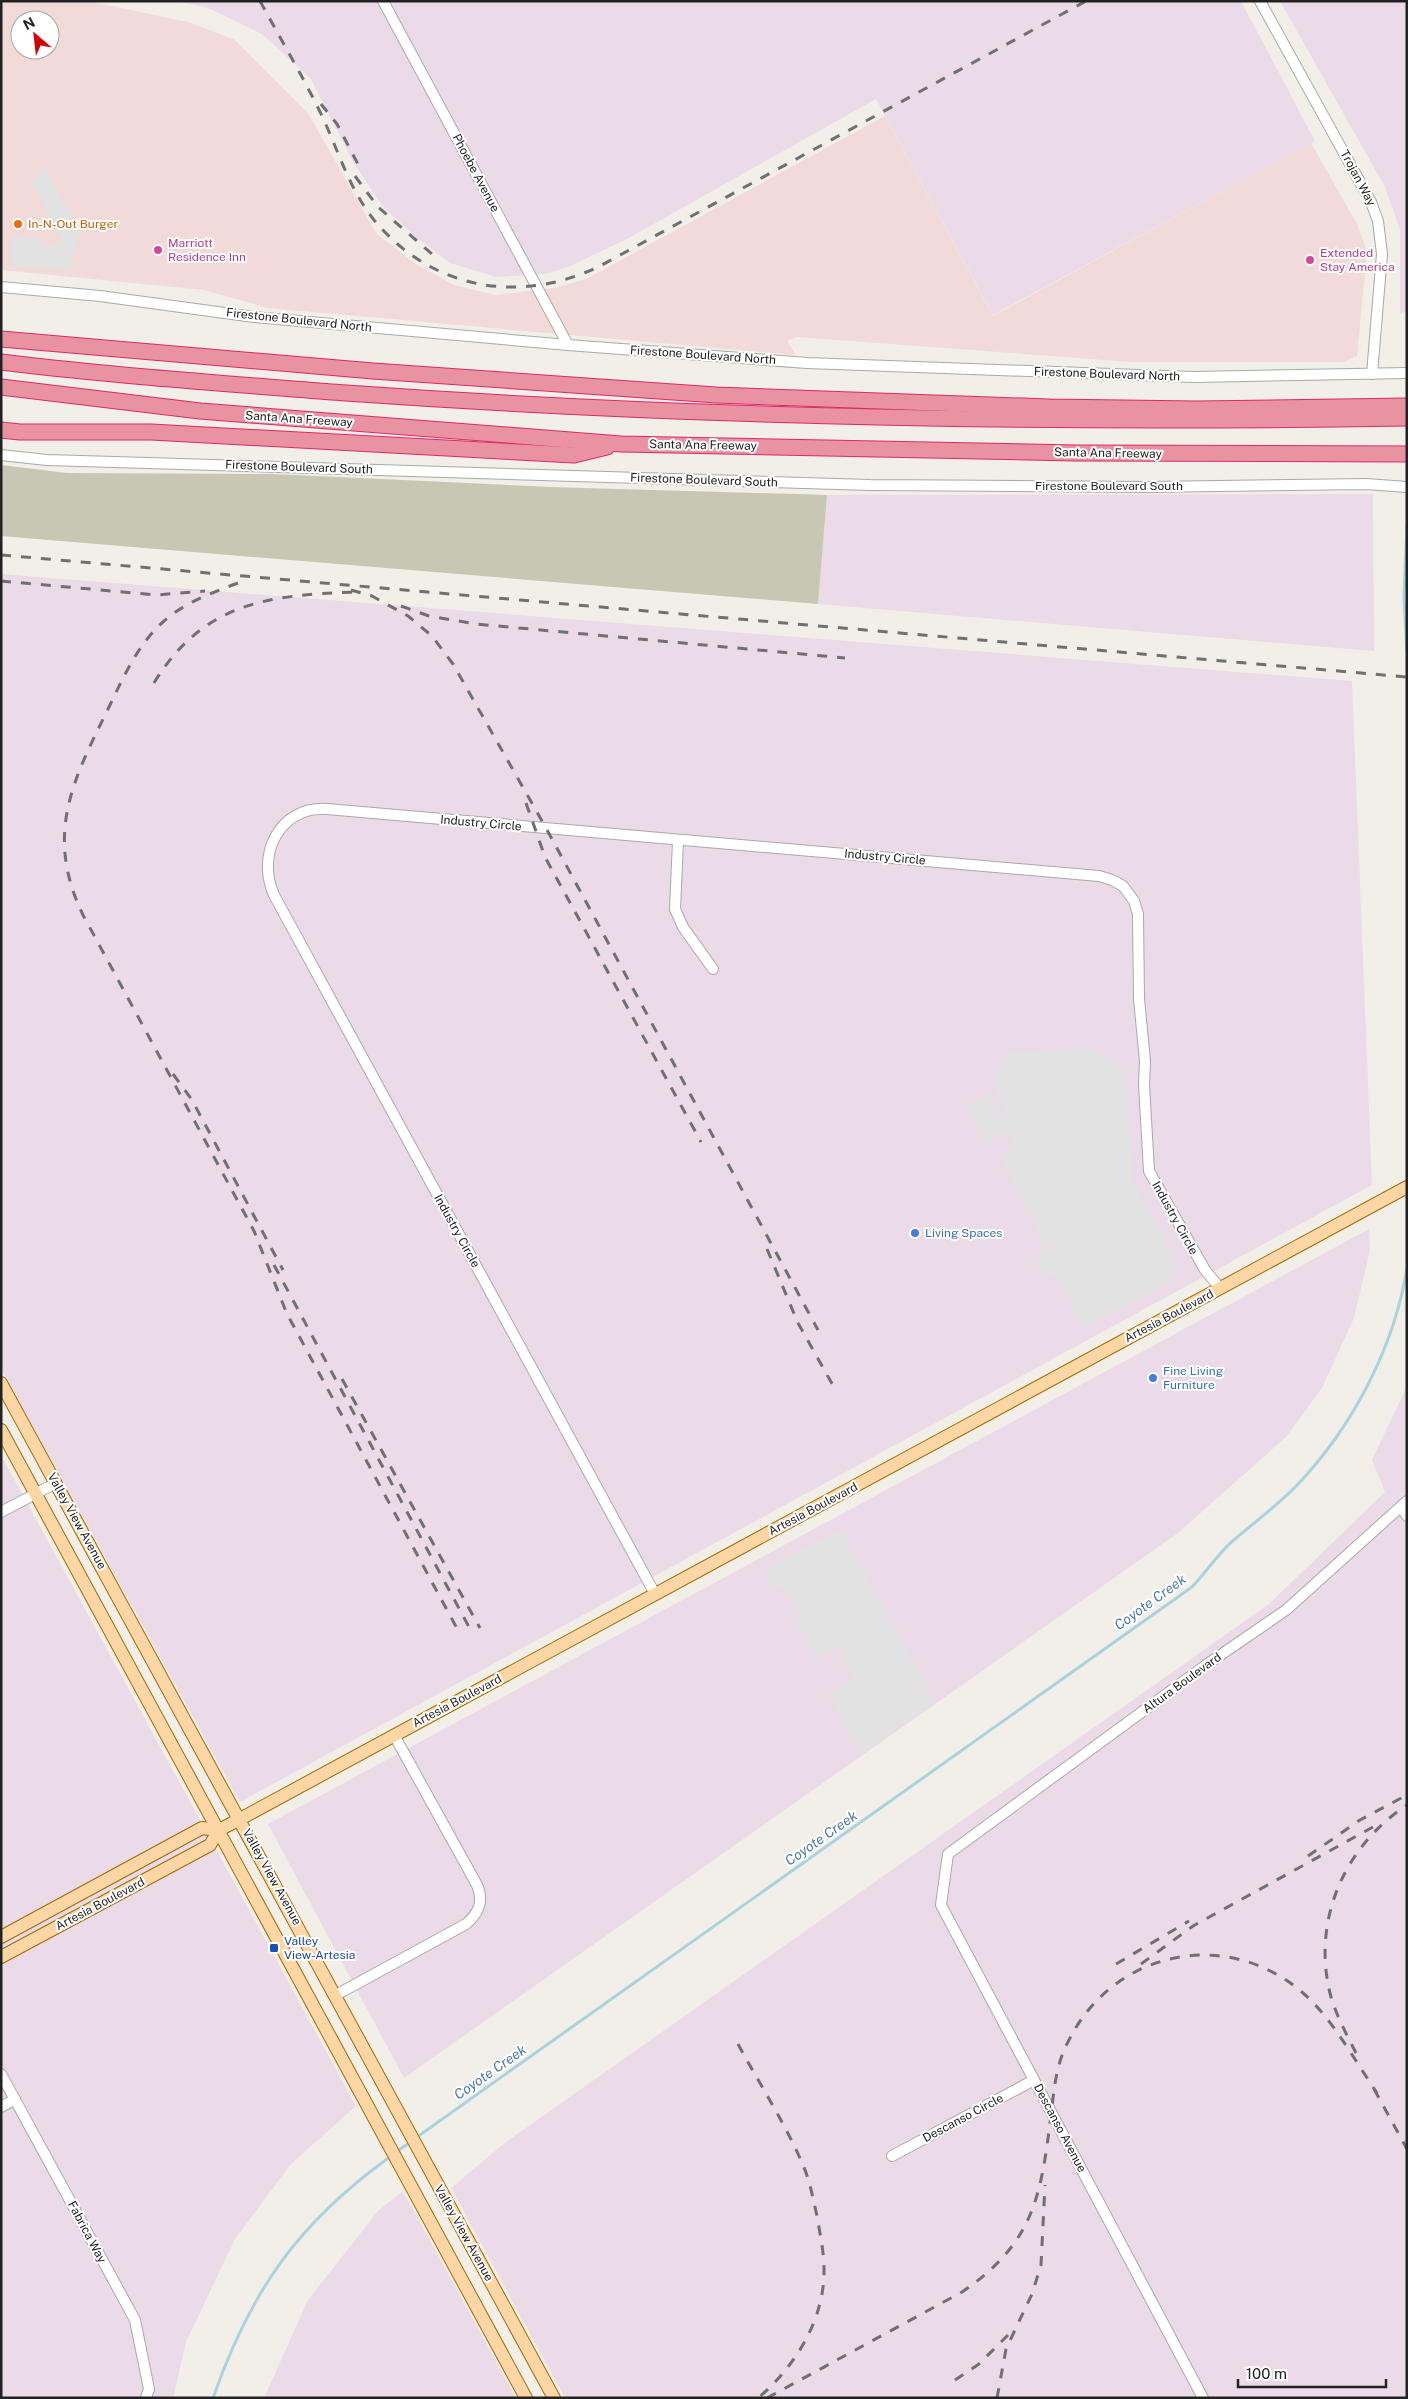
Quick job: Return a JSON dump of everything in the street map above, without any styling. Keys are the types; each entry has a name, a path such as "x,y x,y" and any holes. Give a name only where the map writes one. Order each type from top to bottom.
{"highway":[{"path":"3,338 373,371 716,395 1049,407 1369,413 1407,418"},
{"path":"1,362 230,384 516,405 776,415 1058,421 1369,413 1407,406"},
{"name":"Santa Ana Freeway","path":"1,387 200,411 621,444 1066,453 1407,454"},
{"path":"1,430 20,432 160,433 574,455 621,444"},
{"path":"1382,455 1407,462"}],"main road":[{"name":"Artesia Boulevard","path":"1,1957 210,1845 219,1830 1407,1188"},
{"name":"Valley View Avenue","path":"1,1383 554,2398"},
{"name":"Valley View Avenue","path":"1,1430 377,2119 526,2398"},
{"path":"123,1654 142,1642"},
{"name":"Artesia Boulevard","path":"1,1937 202,1828 219,1830"}],"street":[{"name":"Phoebe Avenue","path":"383,1 568,345"},
{"name":"Trojan Way","path":"1260,1 1371,202 1378,221 1382,254 1372,374"},
{"name":"Firestone Boulevard North","path":"1,287 100,296 254,317 568,345 807,363 1194,377 1407,373"},
{"name":"Firestone Boulevard South","path":"1,455 57,460 870,485 1384,485 1407,487"},
{"name":"Industry Circle","path":"655,1594 274,896 268,880 267,861 272,841 285,825 298,815 320,809 1099,876 1112,880 1123,886 1134,901 1138,914 1138,999 1144,1061 1149,1171 1205,1270 1220,1288"},
{"path":"678,841 675,908 683,927 713,969"},
{"path":"1,1512 56,1483"},
{"path":"1404,1504 1407,1516"},
{"name":"Altura Boulevard","path":"948,1854 1206,1665 1286,1610 1404,1504"},
{"path":"336,1995 466,1924 479,1910 481,1895 477,1885 394,1735"},
{"name":"Descanso Avenue","path":"948,1854 941,1905 1204,2398"},
{"name":"Fabrica Way","path":"1,2074 135,2320 149,2389 146,2398"},
{"name":"Descanso Circle","path":"892,2156 1034,2080"},
{"path":"1,2107 15,2099"}],"shaded area":[{"path":"1,1 88,1 188,22 235,40 308,113 376,233 414,263 454,285 495,295 555,288 586,279 885,116 993,316 1311,143 1357,224 1367,251 1357,356 1343,362 1131,362 797,337 787,341 796,355 267,308 204,290 1,270"},
{"path":"177,1 1241,1 1315,141 993,315 876,99 627,239 568,267 545,274 496,277 450,263 416,237 383,207 353,162 311,79 262,34 208,8"},
{"path":"1280,1 1407,1 1407,311 1400,314 1400,230 1385,187"},
{"path":"44,165 79,231 71,270 11,267 11,237 41,238 43,246 55,245 62,241 32,182"},
{"path":"1,465 67,473 273,474 550,487 827,495 818,604 1,536"},
{"path":"1373,494 1374,651 818,604 827,495"},
{"path":"1,574 1352,681 1372,1185 240,1802 1,1368"},
{"path":"1089,1048 1126,1070 1132,1179 1179,1268 1168,1273 1173,1281 1084,1327 1055,1273 1044,1278 1033,1258 1045,1250 1035,1230 1038,1227 1003,1164 1013,1136 993,1081 1010,1052"},
{"path":"991,1093 1011,1130 985,1144 965,1107"},
{"path":"1369,1229 1370,1250 1354,1318 1322,1388 1286,1437 1178,1533 404,2078 268,1824"},
{"path":"1407,1386 1407,2398 565,2398 451,2188 506,2142 1269,1604 1385,1492 1372,1460"},
{"path":"1,1455 356,2106 291,2164 235,2239 186,2342 173,2398 1,2398"},
{"path":"840,1530 936,1701 861,1754 828,1694 854,1680 836,1647 816,1658 795,1619 800,1616 784,1587 776,1591 764,1570"},
{"path":"403,2191 516,2398 264,2398 308,2300 378,2211"}],"waterway":[{"name":"Coyote Creek","path":"1407,523 1404,597 1407,654"},
{"name":"Coyote Creek","path":"417,2137 1192,1587 1229,1544 1301,1481 1343,1427 1372,1377 1384,1350 1394,1323 1407,1268"},
{"name":"Coyote Creek","path":"396,2152 412,2141"},
{"name":"Coyote Creek","path":"213,2398 244,2324 261,2292 281,2262 329,2207 358,2181 391,2156"}],"railway":[{"path":"260,1 316,103 358,196 374,220 397,244 423,262 450,276 479,284 509,287 539,285 570,278 600,266 1086,1"},
{"path":"321,104 337,124 361,170"},
{"path":"355,176 378,207 432,254"},
{"path":"1,555 1407,677"},
{"path":"1,581 156,595 205,591"},
{"path":"238,583 218,590 172,614 155,630 139,650 126,672 84,759 68,808 65,833 66,859 71,886 83,915 254,1231 287,1314 460,1634"},
{"path":"351,590 372,596 408,616 432,636 453,664 546,828 818,1330"},
{"path":"154,683 173,656 194,635 217,619 241,608 295,596 356,592"},
{"path":"401,606 429,616 476,624 845,658"},
{"path":"526,803 545,857 701,1142"},
{"path":"173,1074 192,1100 283,1270"},
{"path":"767,1249 798,1323 835,1389"},
{"path":"274,1265 469,1627"},
{"path":"342,1379 480,1628"},
{"path":"1308,1856 1360,1820 1407,1795"},
{"path":"1356,2053 1339,2019 1331,1997 1326,1969 1325,1942 1329,1915 1338,1889 1350,1865 1365,1842 1385,1822 1407,1805"},
{"path":"1141,1964 1193,1926 1373,1827"},
{"path":"1116,1964 1189,1921"},
{"path":"767,2398 962,2292 986,2274 1005,2255 1019,2236 1030,2216 1037,2194 1043,2170 1056,2077 1064,2050 1088,2011 1112,1987 1141,1969 1173,1958 1206,1955 1240,1960 1273,1972 1314,2003 1343,2040 1377,2093"},
{"path":"738,2044 772,2103 796,2149 805,2171 817,2216 824,2263 823,2288 819,2306 805,2341 784,2372 758,2398"},
{"path":"1374,2089 1407,2149"},
{"path":"997,2398 1006,2349 1032,2294 1041,2265 1045,2185"},
{"path":"955,2380 979,2364 1008,2335"}],"place":[{"name":"In-N-Out Burger","path":"18,224"},
{"name":"Marriott Residence Inn","path":"158,250"},
{"name":"Extended Stay America","path":"1310,260"},
{"name":"Living Spaces","path":"915,1233"},
{"name":"Fine Living Furniture","path":"1153,1378"},
{"name":"Valley View-Artesia","path":"274,1948"}]}
